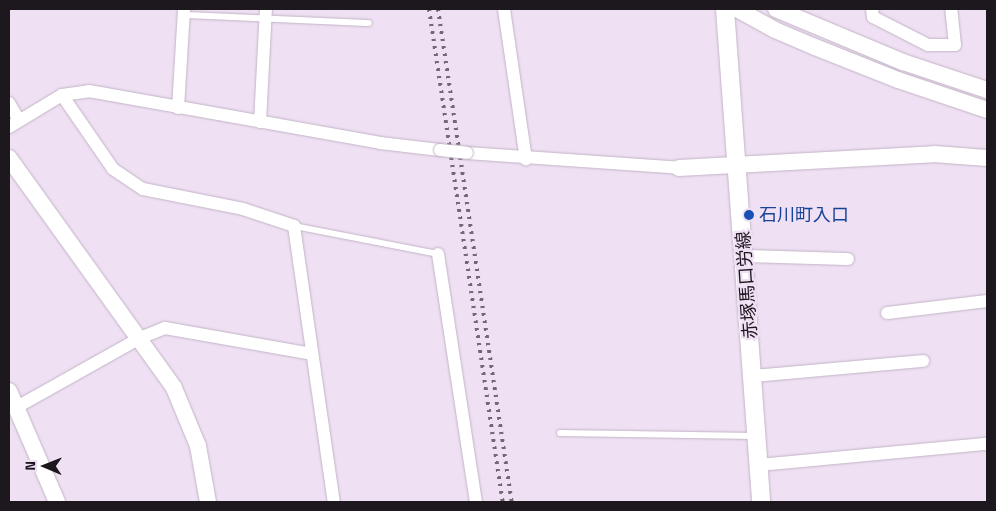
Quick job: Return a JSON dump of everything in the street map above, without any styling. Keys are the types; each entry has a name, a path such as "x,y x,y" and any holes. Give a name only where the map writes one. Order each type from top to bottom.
{"main road":[{"name":"赤塚馬口労線","path":"725,9 754,376 761,502"}],"street":[{"path":"504,9 526,159"},
{"path":"738,9 775,30 831,54 987,110"},
{"path":"776,9 903,62 987,90"},
{"path":"872,9 873,17 928,45 955,45 951,9"},
{"path":"178,108 184,12"},
{"path":"260,122 266,14"},
{"path":"9,104 14,123 62,95 90,91 260,122 440,150 526,159 679,168 738,162 934,154 987,158"},
{"path":"62,95 114,169 142,189 243,209 294,226 334,502"},
{"path":"9,158 140,338 174,388 198,446 208,502"},
{"path":"438,254 476,502"},
{"path":"744,256 848,258"},
{"path":"887,313 987,301"},
{"path":"17,407 140,338 165,328 178,328 312,354"},
{"path":"754,376 923,361"},
{"path":"9,392 57,502"},
{"path":"759,465 987,444"}],"lane":[{"path":"184,12 266,14 368,23"},
{"path":"294,226 438,254"},
{"path":"560,434 757,436"}],"railway":[{"path":"429,9 503,502"},
{"path":"438,9 512,502"}],"place":[{"name":"石川町入口","path":"749,215"}]}
